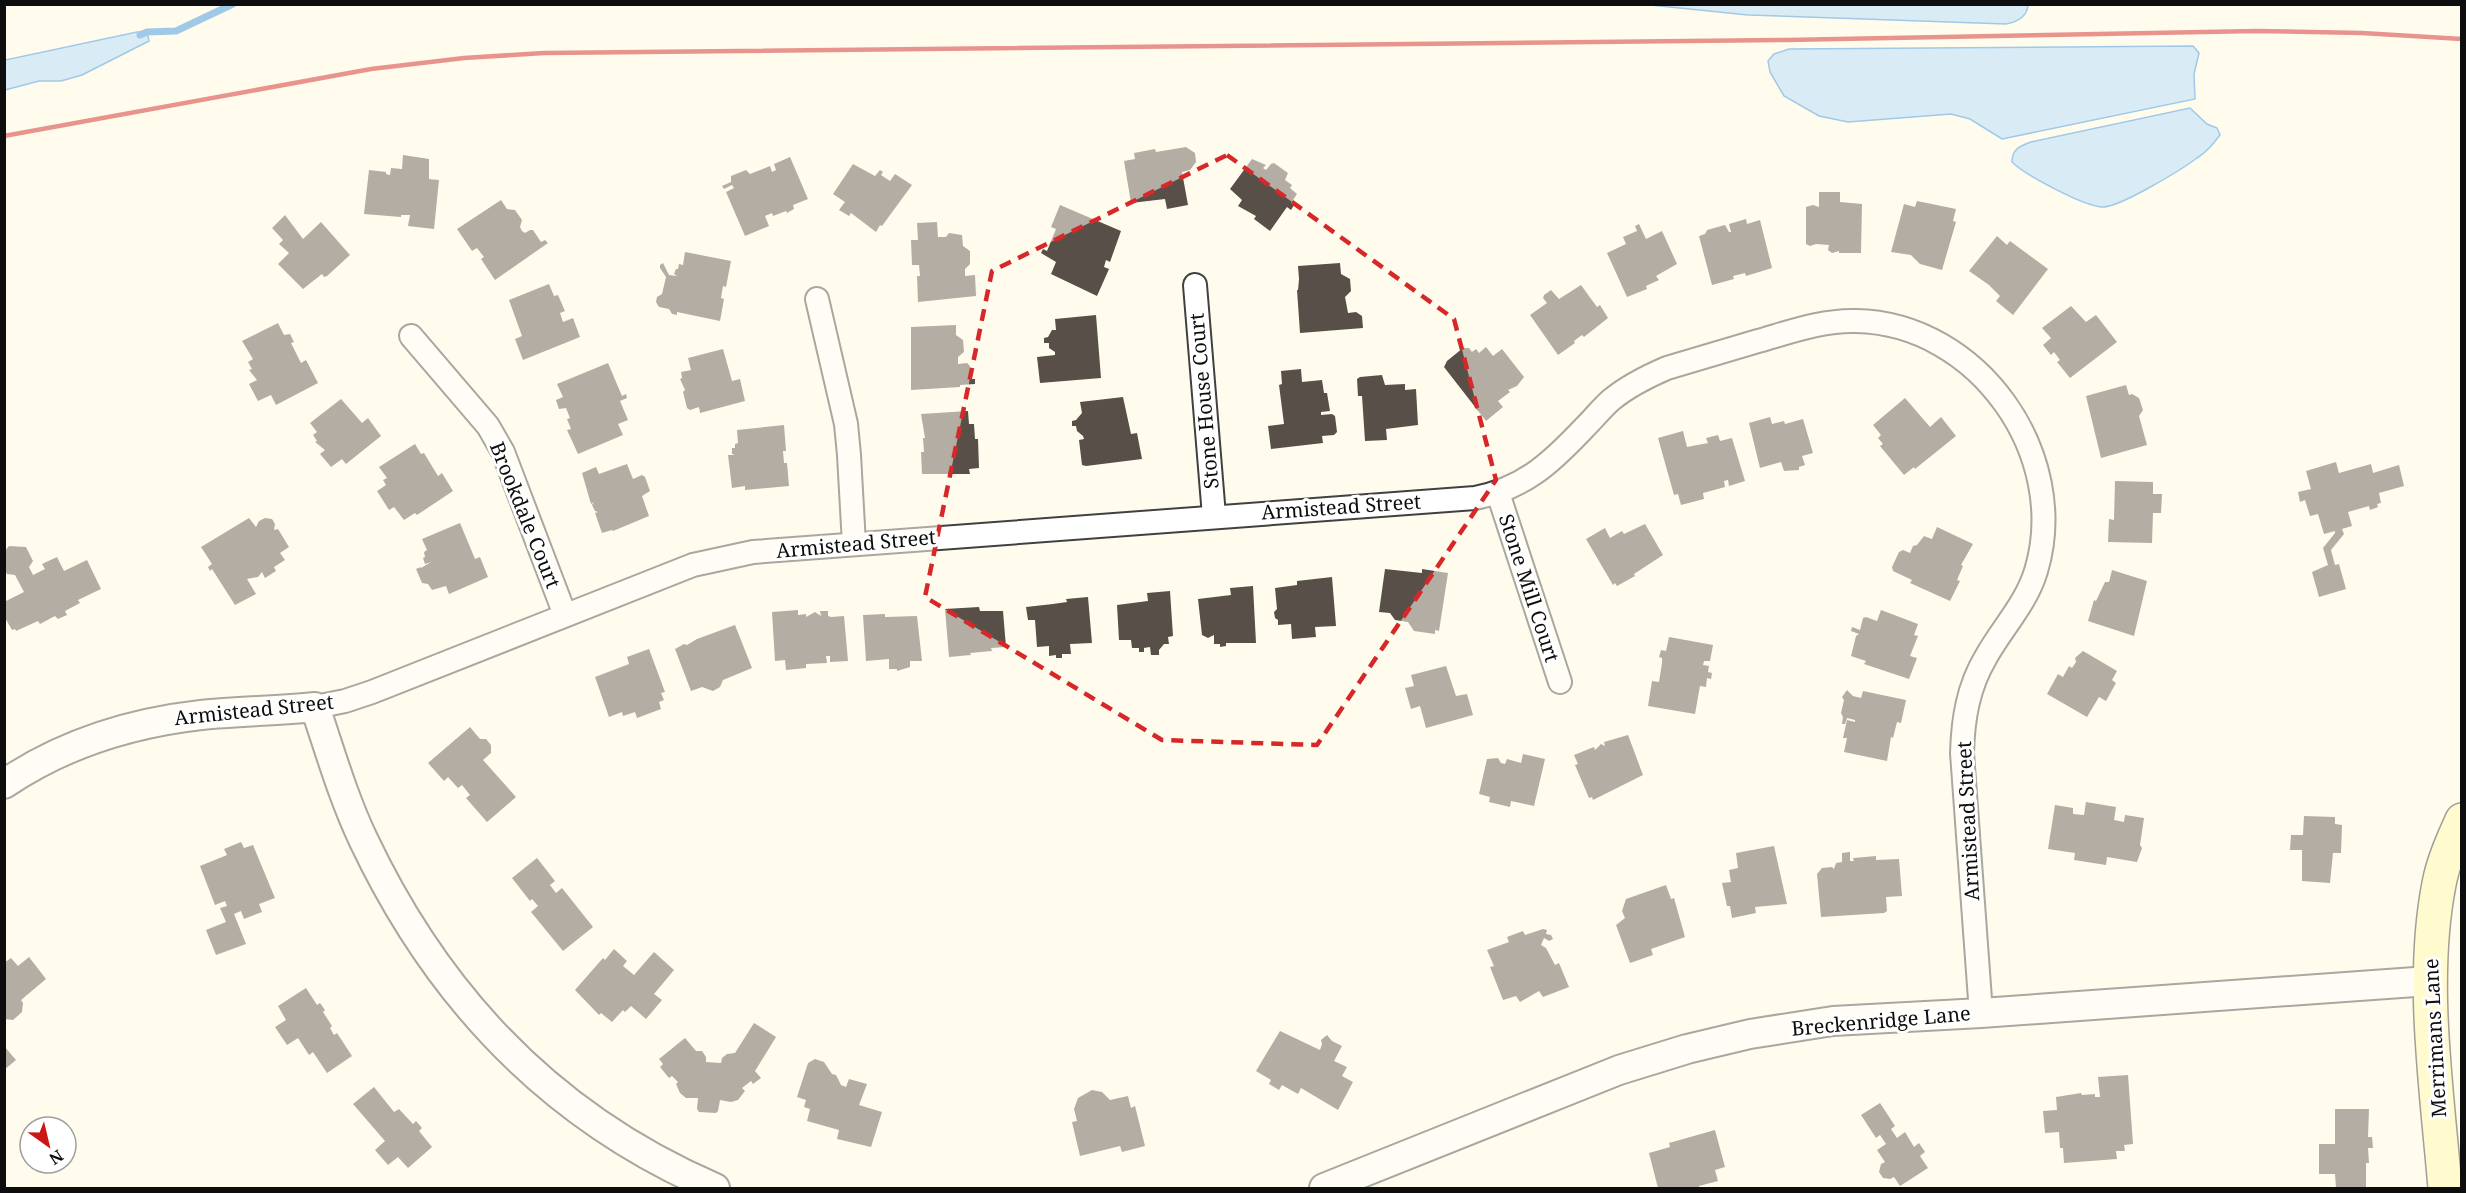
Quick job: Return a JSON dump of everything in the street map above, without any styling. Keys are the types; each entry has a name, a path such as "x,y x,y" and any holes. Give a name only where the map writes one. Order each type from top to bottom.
{"main road":[{"name":"Merrimans Lane","path":"2450,1171 2429,981 2431,939 2439,883 2462,820"}],"street":[{"name":"Stone House Court","path":"1195,285 1214,516"},
{"path":"817,299 846,424 854,544"},
{"name":"Armistead Street","path":"4,784 31,766 62,750 132,727 204,715 315,707 345,701 693,565 721,557 753,552 854,544 1475,498 1498,493 1533,476 1551,461 1609,402 1645,377 1667,368 1807,327 1832,322 1865,321 1919,334 1959,355 1992,385 2007,405 2029,446 2042,494 2044,521 2036,572 2014,617 1985,658 1975,678 1963,727 1962,753 1981,1013"},
{"name":"Brookdale Court","path":"411,336 488,426 503,452 565,615"},
{"name":"Stone Mill Court","path":"1498,493 1560,682"},
{"path":"315,707 345,797 363,838 389,890 437,969 474,1012 539,1079 577,1110 627,1143 687,1176 715,1188"},
{"name":"Breckenridge Lane","path":"1324,1188 1619,1070 1688,1049 1750,1034 1833,1021 1981,1013 2429,981"}],"highlighted area":[{"path":"1227,155 1454,319 1496,480 1317,745 1162,740 925,597 992,271"}],"water":[{"path":"1650,5 2028,5 2026,13 2021,18 2006,24 1748,15"},
{"path":"137,32 147,32 149,41 82,75 61,81 39,81 5,90 5,60"},
{"path":"2193,46 2199,53 2194,74 2195,99 2002,139 1970,119 1951,114 1848,122 1819,116 1784,96 1770,72 1768,61 1774,54 1789,49"},
{"path":"2190,108 2207,124 2217,128 2220,135 2215,142 2204,153 2178,171 2136,195 2111,205 2103,207 2083,202 2029,175 2012,162 2013,154 2017,149 2031,142"}],"building":[{"path":"1186,147 1195,153 1196,162 1190,170 1182,172 1188,205 1167,209 1165,199 1131,203 1124,161 1135,159 1134,153"},
{"path":"403,155 429,159 429,179 439,180 434,229 408,226 410,215 401,215 401,217 364,214 369,170 386,172 390,175 391,168 402,169"},
{"path":"790,157 808,199 793,205 794,209 787,213 786,211 773,216 772,213 765,216 769,226 745,236 726,192 734,188 732,185 724,189 722,186 731,182 731,176 746,170 750,174 770,166 772,172 776,170 774,164"},
{"path":"1252,159 1266,165 1263,168 1266,170 1274,163 1288,173 1285,180 1292,185 1290,188 1297,194 1291,203 1294,205 1291,210 1287,207 1270,231 1254,219 1256,216 1238,206 1242,200 1230,189"},
{"path":"853,164 875,176 880,170 883,172 881,175 890,181 895,174 912,185 876,232 851,213 849,216 839,210 845,202 833,194"},
{"path":"1819,192 1840,192 1840,202 1862,204 1861,253 1839,253 1839,251 1832,253 1828,250 1829,245 1810,246 1806,244 1806,207 1813,205 1819,207"},
{"path":"501,200 507,209 515,210 522,220 520,227 522,231 525,233 533,230 541,242 545,240 548,243 495,280 481,259 484,257 477,248 472,251 457,229"},
{"path":"1917,201 1956,209 1953,221 1956,222 1942,270 1920,264 1911,255 1891,252 1904,204 1915,207"},
{"path":"1060,205 1121,231 1110,262 1106,260 1104,267 1109,269 1097,296 1051,274 1056,262 1041,253 1043,249 1047,251 1056,229 1051,227"},
{"path":"285,215 303,239 321,222 350,255 327,276 324,277 322,274 303,289 278,264 289,253 279,244 283,240 272,228"},
{"path":"1746,219 1747,224 1760,220 1772,268 1746,276 1745,273 1733,276 1734,279 1712,285 1699,236 1705,234 1707,230 1725,225 1731,232 1729,224"},
{"path":"937,222 938,237 946,237 949,233 962,235 963,246 970,251 970,264 965,269 965,276 975,275 976,296 918,302 919,265 912,265 911,240 918,240 917,223"},
{"path":"1639,224 1646,239 1662,231 1677,264 1656,276 1659,280 1646,286 1647,289 1627,297 1607,253 1626,244 1623,237 1637,231 1635,226"},
{"path":"1997,236 2007,245 2010,241 2048,269 2013,315 1996,301 2000,296 1989,285 1969,271"},
{"path":"685,252 731,261 726,287 723,286 721,298 724,299 720,321 677,312 677,315 672,314 669,309 659,307 656,302 657,297 662,294 666,277 660,265 663,263 669,275 677,276 674,274 679,264 683,265"},
{"path":"1340,263 1341,274 1350,279 1351,291 1345,297 1348,313 1356,312 1362,316 1363,328 1300,333 1298,266"},
{"path":"549,284 554,296 558,295 565,311 560,313 563,322 573,318 580,337 523,360 515,339 522,336 509,300"},
{"path":"1581,285 1597,307 1600,305 1608,318 1584,337 1582,335 1558,355 1530,315 1547,303 1543,298 1551,290 1559,299"},
{"path":"2071,306 2086,322 2096,315 2117,342 2070,378 2057,362 2060,360 2054,352 2051,355 2043,345 2051,338 2042,328"},
{"path":"1096,315 1101,378 1040,383 1037,357 1055,355 1055,352 1049,348 1049,343 1044,343 1044,338 1048,337 1052,330 1056,330 1055,319"},
{"path":"278,323 284,335 290,334 294,342 291,343 301,363 306,360 318,383 276,405 271,395 258,401 249,384 257,380 249,370 252,369 248,362 253,359 242,341"},
{"path":"956,325 956,335 963,340 964,352 958,357 958,364 967,363 970,366 970,379 975,379 975,384 911,390 911,327"},
{"path":"1486,347 1493,356 1502,349 1524,377 1517,386 1508,390 1510,392 1498,401 1503,407 1486,421 1444,367 1447,361 1463,348 1469,348 1472,352 1476,349 1479,353"},
{"path":"723,349 732,381 740,379 745,401 700,413 699,407 690,410 687,408 683,392 685,390 680,379 682,378 681,372 691,370 688,358"},
{"path":"608,363 622,396 626,394 627,398 620,401 628,420 618,424 623,435 578,454 567,430 571,429 566,408 559,409 556,400 563,397 557,384"},
{"path":"1301,369 1302,382 1322,380 1330,411 1321,412 1321,415 1335,416 1337,432 1334,435 1322,436 1323,443 1271,449 1268,426 1284,424 1279,385 1282,384 1281,371"},
{"path":"1382,375 1385,385 1405,384 1405,390 1416,389 1418,425 1386,429 1387,440 1365,441 1362,396 1358,396 1357,379"},
{"path":"2126,385 2129,395 2132,394 2139,398 2143,410 2139,416 2147,445 2101,458 2086,396"},
{"path":"1123,397 1131,434 1137,433 1142,459 1082,465 1079,440 1084,439 1076,426 1072,426 1072,421 1082,413 1080,402"},
{"path":"1905,398 1930,427 1941,417 1956,436 1915,469 1914,467 1904,475 1880,446 1883,444 1878,438 1881,435 1873,425"},
{"path":"341,399 362,423 368,418 381,436 346,464 342,459 331,467 320,454 325,450 315,442 317,441 313,435 317,432 310,423"},
{"path":"968,411 969,424 974,424 975,439 978,439 979,468 969,469 970,474 922,474 921,452 924,452 923,438 925,438 921,414"},
{"path":"1770,417 1772,424 1784,421 1785,424 1803,419 1813,453 1802,456 1805,465 1799,467 1799,470 1784,471 1781,462 1760,468 1749,423"},
{"path":"784,425 786,451 783,451 784,463 787,463 789,486 745,490 745,486 732,488 728,455 735,455 732,454 732,448 735,448 735,444 738,443 737,430"},
{"path":"1683,431 1687,447 1708,443 1706,438 1718,435 1720,441 1732,438 1745,481 1729,486 1728,480 1724,481 1725,487 1703,493 1704,499 1681,505 1678,494 1674,495 1658,438"},
{"path":"415,444 421,454 424,453 438,476 442,473 453,491 417,515 415,513 404,520 394,507 389,510 377,491 386,485 383,480 387,478 379,467"},
{"path":"2336,462 2339,473 2371,464 2373,473 2399,465 2404,486 2379,493 2381,503 2377,504 2378,507 2370,510 2369,506 2348,512 2352,526 2342,529 2344,534 2331,550 2335,565 2339,564 2346,589 2319,597 2312,572 2328,565 2323,548 2335,531 2324,534 2318,514 2310,516 2305,500 2300,502 2298,492 2311,489 2306,471"},
{"path":"627,464 633,479 642,475 645,477 650,491 642,496 649,516 613,531 602,533 595,513 598,512 592,505 594,502 591,504 582,473 596,467 599,474"},
{"path":"2115,481 2153,482 2153,494 2162,494 2161,513 2153,513 2152,543 2108,542 2109,519 2114,520"},
{"path":"249,518 256,527 259,521 265,518 272,519 275,524 274,530 278,529 289,547 280,553 285,560 274,567 276,571 265,578 262,572 258,577 247,579 256,594 235,605 212,569 210,571 208,567 212,564 201,547"},
{"path":"460,523 475,559 480,557 488,577 449,594 446,586 432,590 428,584 422,583 416,569 431,562 425,564 423,558 427,550 422,539"},
{"path":"1645,524 1663,555 1634,574 1635,576 1617,586 1615,583 1613,585 1586,539 1605,528 1610,538 1622,531 1624,534"},
{"path":"1937,527 1973,544 1961,565 1963,566 1957,580 1960,581 1950,601 1910,583 1912,580 1893,571 1892,567 1899,552 1903,550 1910,553 1913,546 1917,545 1924,536 1932,539"},
{"path":"9,546 26,547 33,561 29,567 33,575 45,569 42,564 57,557 64,571 87,560 101,589 78,600 80,603 65,611 67,615 58,619 55,616 40,624 38,621 16,631 12,630 4,616 4,602 24,592 15,575 7,574 4,568 4,552"},
{"path":"1385,569 1422,573 1422,569 1448,573 1439,631 1435,630 1435,634 1414,631 1408,622 1395,620 1390,613 1379,612"},
{"path":"2112,570 2147,581 2134,636 2088,621 2094,600 2096,601 2105,582 2109,582"},
{"path":"1332,577 1336,626 1315,627 1316,637 1292,639 1291,624 1278,625 1278,620 1275,618 1274,612 1277,609 1275,588 1297,585 1297,581"},
{"path":"1253,586 1256,643 1226,643 1226,646 1220,647 1220,644 1214,644 1214,635 1208,638 1202,635 1198,599 1231,595 1230,588"},
{"path":"1170,591 1173,636 1168,637 1169,644 1164,644 1159,650 1159,655 1151,655 1150,647 1144,648 1144,652 1139,652 1139,648 1132,648 1131,640 1119,640 1117,605 1148,601 1147,593"},
{"path":"1088,597 1092,643 1070,644 1071,654 1062,654 1062,658 1056,658 1056,655 1049,656 1049,646 1037,647 1035,620 1028,620 1026,607"},
{"path":"979,607 980,611 1003,611 1006,647 991,648 992,651 970,653 971,655 949,657 945,609"},
{"path":"798,610 798,615 806,614 806,617 815,612 821,616 820,611 828,611 828,616 831,617 844,616 848,661 830,662 830,656 826,656 827,663 806,664 806,668 786,670 785,660 775,661 772,612"},
{"path":"1881,610 1918,624 1914,635 1918,636 1910,656 1917,658 1909,679 1864,664 1866,661 1851,656 1856,636 1859,634 1851,631 1852,627 1860,630 1863,618 1866,617 1877,621"},
{"path":"885,614 885,617 917,616 922,661 910,661 910,667 897,671 897,669 889,669 889,659 866,661 863,615"},
{"path":"735,625 752,668 723,680 720,687 713,691 702,687 691,691 675,649"},
{"path":"1669,637 1713,645 1710,661 1704,661 1703,665 1709,666 1708,672 1712,673 1711,679 1707,678 1706,687 1700,686 1695,714 1648,706 1652,681 1659,682 1662,663 1662,658 1659,657 1661,650 1666,651"},
{"path":"649,649 665,692 661,693 664,700 659,702 661,709 637,718 635,712 623,716 622,712 609,717 595,677 629,664 627,657"},
{"path":"2083,651 2117,671 2112,680 2116,683 2106,701 2099,697 2087,717 2047,694 2058,674 2063,677 2069,666 2072,668 2076,662 2075,658"},
{"path":"1446,666 1456,696 1467,694 1473,715 1426,728 1420,706 1411,709 1405,688 1414,686 1411,675"},
{"path":"1847,690 1853,696 1861,698 1863,691 1906,700 1901,723 1897,722 1893,738 1891,737 1887,761 1844,752 1847,738 1843,738 1847,720 1855,722 1847,718 1845,724 1842,724 1841,713 1844,700 1842,697"},
{"path":"470,727 480,739 486,739 491,745 491,753 483,760 516,797 487,822 466,798 470,795 462,785 458,788 448,777 444,781 428,763"},
{"path":"1628,735 1643,775 1593,800 1592,797 1589,798 1575,765 1578,764 1574,755 1594,747 1595,750 1601,744 1605,746 1604,742"},
{"path":"1523,754 1545,759 1534,806 1511,801 1510,807 1489,802 1490,797 1479,794 1487,759 1498,758 1501,763 1505,764 1507,759 1521,763"},
{"path":"2086,802 2116,807 2114,820 2124,822 2125,815 2144,818 2140,845 2142,848 2137,862 2107,857 2106,865 2074,860 2075,853 2048,849 2055,805 2073,808 2073,814 2084,815"},
{"path":"2304,816 2335,817 2335,824 2342,825 2341,853 2333,853 2330,883 2302,881 2302,850 2290,850 2291,835 2303,835"},
{"path":"241,842 244,848 253,845 275,898 259,904 262,912 244,919 241,911 234,914 246,944 216,955 206,930 226,922 220,908 227,906 225,901 215,905 200,866 227,855 224,849"},
{"path":"1774,846 1787,904 1755,907 1756,913 1732,918 1722,883 1731,882 1729,870 1738,868 1736,853"},
{"path":"1850,852 1850,861 1854,861 1853,858 1876,856 1876,860 1899,859 1902,896 1886,897 1887,911 1884,913 1821,917 1817,874 1822,868 1832,867 1834,869 1836,863 1842,862 1842,853"},
{"path":"537,858 555,881 550,885 556,893 562,888 593,927 563,951 531,912 538,906 532,899 530,901 512,878"},
{"path":"1666,885 1671,899 1674,898 1685,937 1651,949 1653,955 1630,963 1616,925 1625,918 1622,911 1626,899"},
{"path":"1543,929 1547,930 1546,934 1551,935 1553,939 1549,941 1544,938 1541,945 1546,948 1555,965 1559,963 1569,987 1543,997 1539,991 1520,1002 1516,996 1503,1000 1490,967 1494,966 1487,950 1509,942 1507,937 1523,931 1525,935"},
{"path":"614,949 627,961 623,966 634,975 654,952 674,970 654,994 662,1000 646,1019 631,1006 625,1012 623,1010 612,1022 601,1013 599,1015 575,990"},
{"path":"29,957 46,979 21,1000 22,1012 13,1020 4,1019 4,963 11,958 18,966"},
{"path":"306,988 317,1005 320,1003 325,1010 323,1012 332,1026 330,1028 334,1035 337,1033 352,1056 327,1073 313,1052 309,1055 298,1038 287,1045 275,1027 286,1020 278,1006"},
{"path":"754,1023 776,1037 755,1071 761,1078 753,1084 751,1081 742,1088 745,1091 738,1100 731,1102 720,1100 716,1113 699,1112 698,1098 686,1098 680,1093 676,1084 678,1082 672,1076 669,1078 660,1067 663,1064 659,1059 685,1038 696,1051 702,1051 706,1062 721,1063 722,1058 727,1054 735,1053"},
{"path":"1280,1031 1320,1050 1321,1040 1327,1035 1332,1041 1342,1046 1334,1061 1347,1067 1342,1076 1353,1082 1338,1110 1301,1088 1298,1094 1282,1085 1279,1090 1269,1084 1271,1080 1256,1071"},
{"path":"4,1046 16,1060 4,1070"},
{"path":"815,1059 824,1062 832,1074 836,1075 841,1085 846,1087 849,1079 867,1084 859,1105 882,1112 871,1147 837,1139 839,1130 807,1121 810,1109 804,1107 806,1100 797,1097 808,1063"},
{"path":"2128,1075 2133,1144 2124,1145 2125,1151 2116,1151 2117,1159 2064,1163 2059,1132 2045,1133 2043,1111 2057,1110 2056,1097 2081,1093 2082,1095 2095,1094 2095,1097 2100,1097 2098,1077"},
{"path":"374,1087 394,1112 399,1109 413,1124 416,1121 422,1128 419,1131 432,1147 408,1168 398,1157 388,1165 375,1150 385,1141 353,1104"},
{"path":"1092,1090 1102,1092 1110,1100 1128,1096 1131,1108 1135,1106 1145,1146 1122,1152 1120,1146 1080,1156 1072,1122 1077,1121 1074,1109 1078,1098"},
{"path":"1880,1103 1895,1126 1891,1129 1897,1138 1905,1132 1914,1147 1919,1143 1925,1152 1920,1156 1928,1168 1900,1186 1894,1177 1883,1178 1879,1172 1881,1164 1885,1162 1877,1150 1886,1144 1880,1135 1876,1138 1861,1115"},
{"path":"2335,1109 2369,1109 2368,1137 2372,1137 2373,1148 2368,1148 2366,1188 2336,1188 2335,1174 2319,1174 2319,1144 2335,1144"},
{"path":"1715,1130 1725,1167 1715,1170 1718,1181 1699,1186 1699,1188 1658,1188 1649,1153 1670,1147 1669,1143"}],"waterway":[{"path":"140,35 147,32 176,31 233,4"}],"railway":[{"path":"4,136 371,69 464,58 544,53 1786,40 2256,31 2362,33 2462,39"}]}
